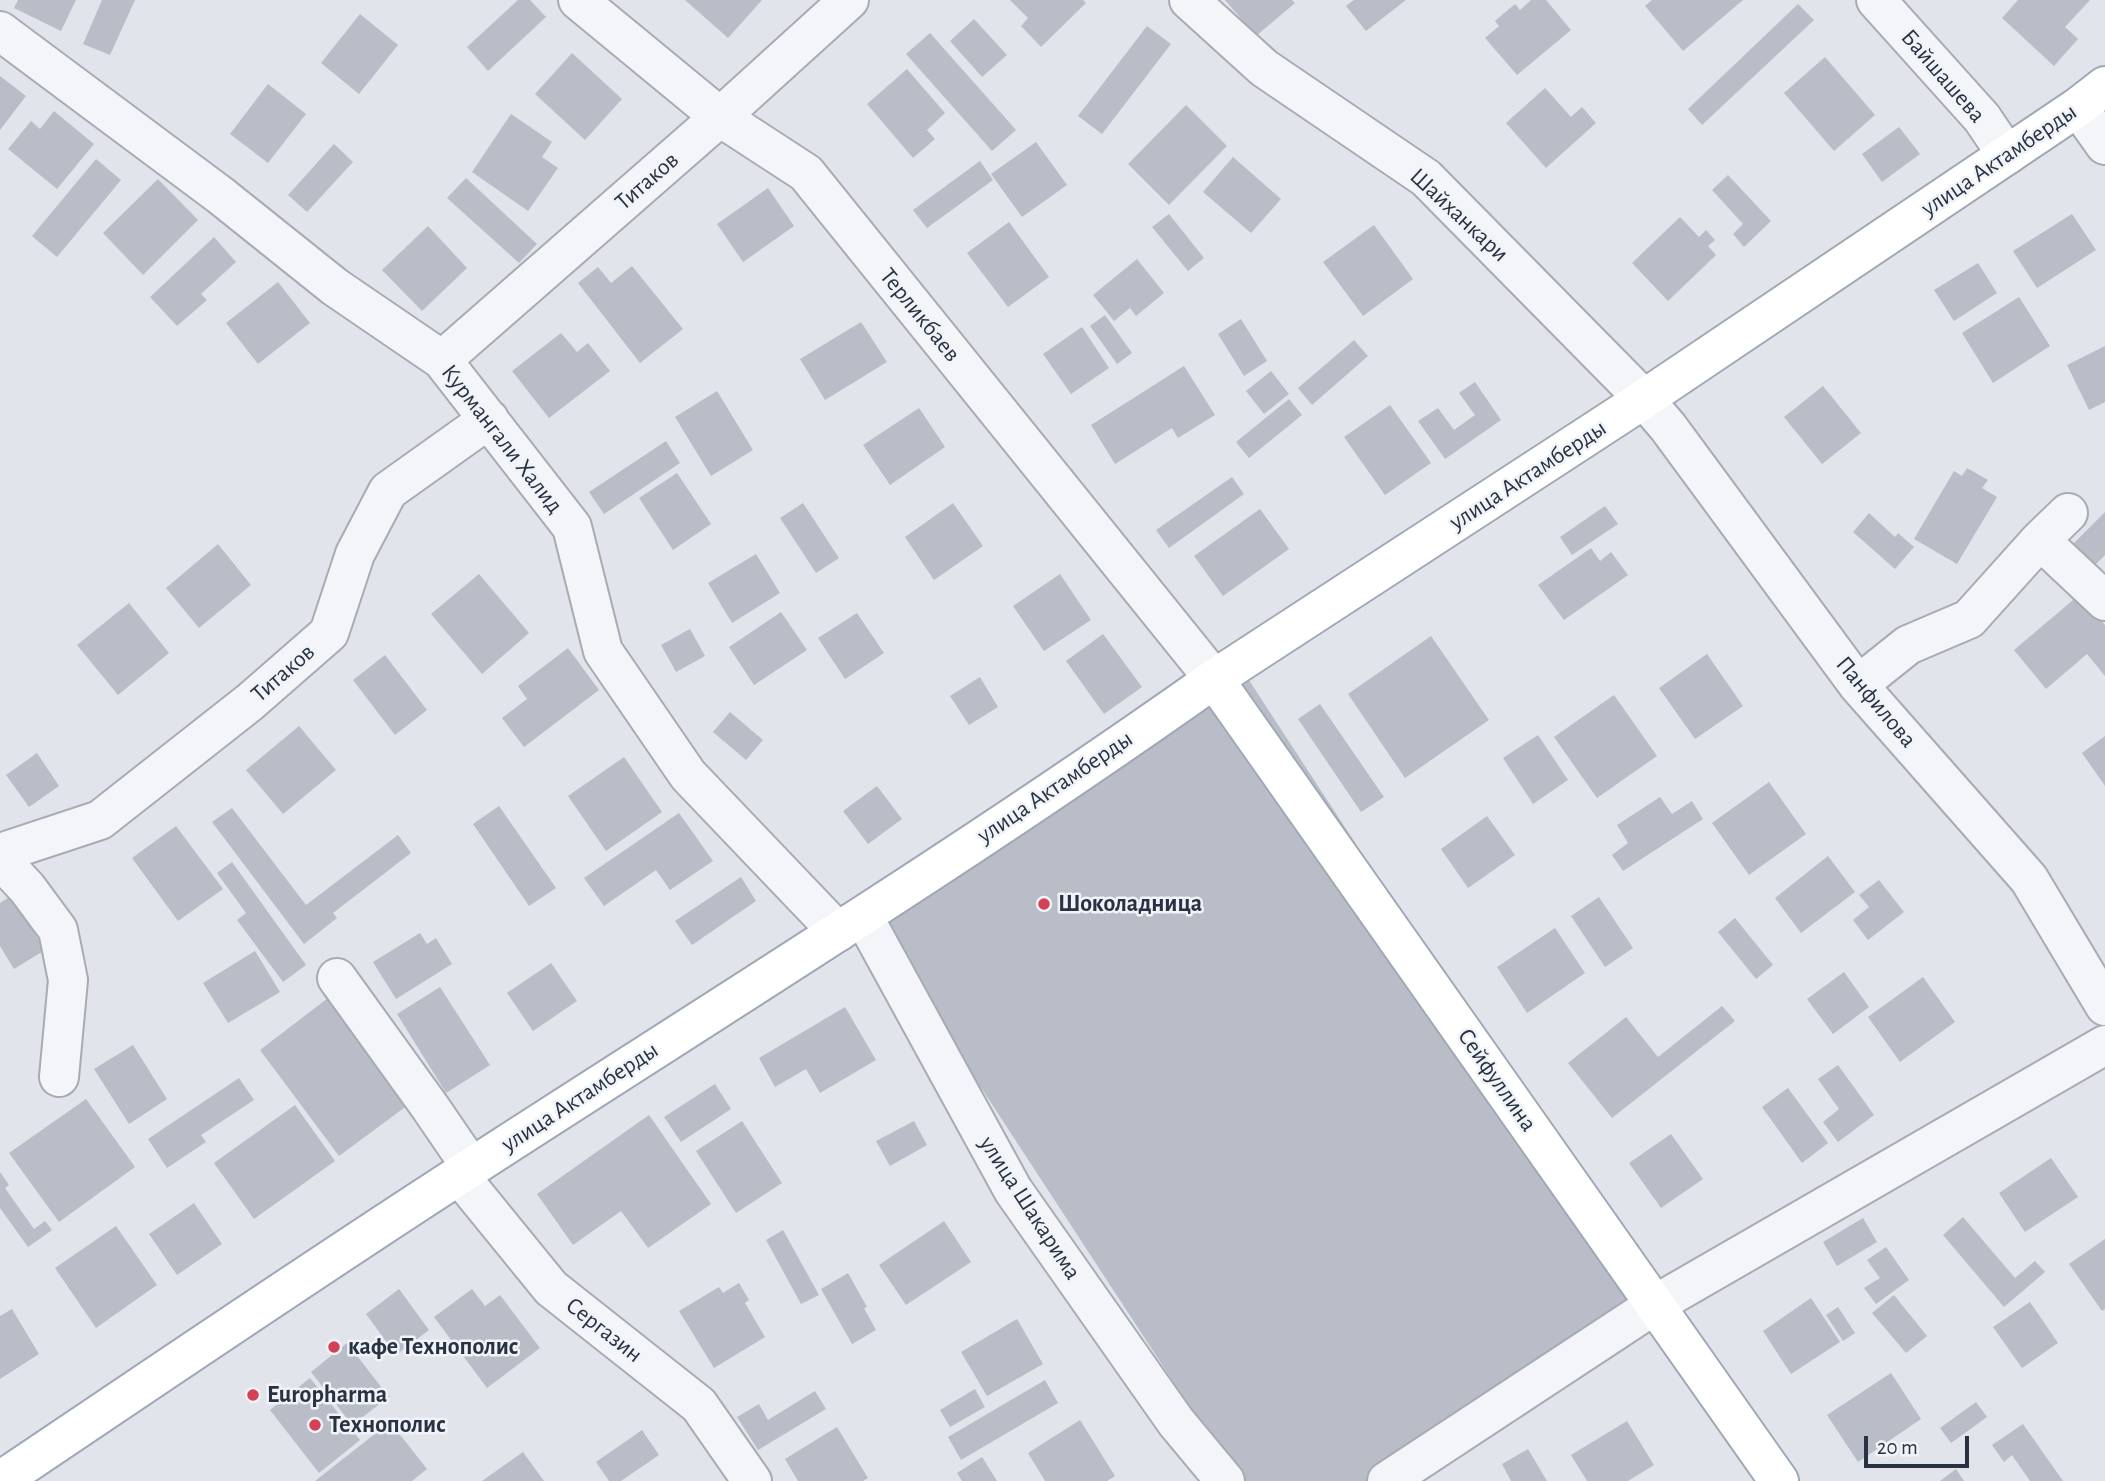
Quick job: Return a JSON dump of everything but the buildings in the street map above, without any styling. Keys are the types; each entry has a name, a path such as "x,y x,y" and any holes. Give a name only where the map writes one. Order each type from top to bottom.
{"main road":[{"name":"улица Актамберды","path":"0,1481 465,1171 851,924 1213,679 1644,399 2092,97"},
{"name":"Сейфуллина","path":"1213,679 1779,1481"}],"street":[{"name":"Терликбаев","path":"578,0 720,117 806,173 1213,679"},
{"name":"Титаков","path":"442,360 720,117 849,0"},
{"name":"Шайханкари","path":"1189,0 1264,68 1426,178 1644,399"},
{"name":"Байшашева","path":"1876,0 1982,118 2007,155"},
{"name":"Курмангали Халид","path":"0,31 199,178 335,286 442,360 572,527 603,651 680,764 688,775 851,924"},
{"path":"2092,97 2105,145"},
{"name":"Панфилова","path":"1644,399 1668,427 1858,685 2029,879 2105,1006"},
{"name":"Титаков","path":"0,853 100,820 250,702 329,633 355,554 388,491 489,419"},
{"path":"1858,685 1908,645 1969,619 2068,513"},
{"path":"2040,540 2105,601"},
{"path":"0,859 27,888 58,930 68,980 59,1077"},
{"name":"улица Шакарима","path":"851,924 1013,1191 1176,1422 1226,1481"},
{"name":"Сергазин","path":"337,978 430,1107 465,1171 551,1288 699,1405 752,1481"},
{"path":"1387,1481 1656,1304 2105,1045"}],"place":[{"name":"Шоколадница","path":"1044,904"},
{"name":"кафе Технополис","path":"334,1347"},
{"name":"Europharma","path":"253,1395"},
{"name":"Технополис","path":"315,1425"}]}
